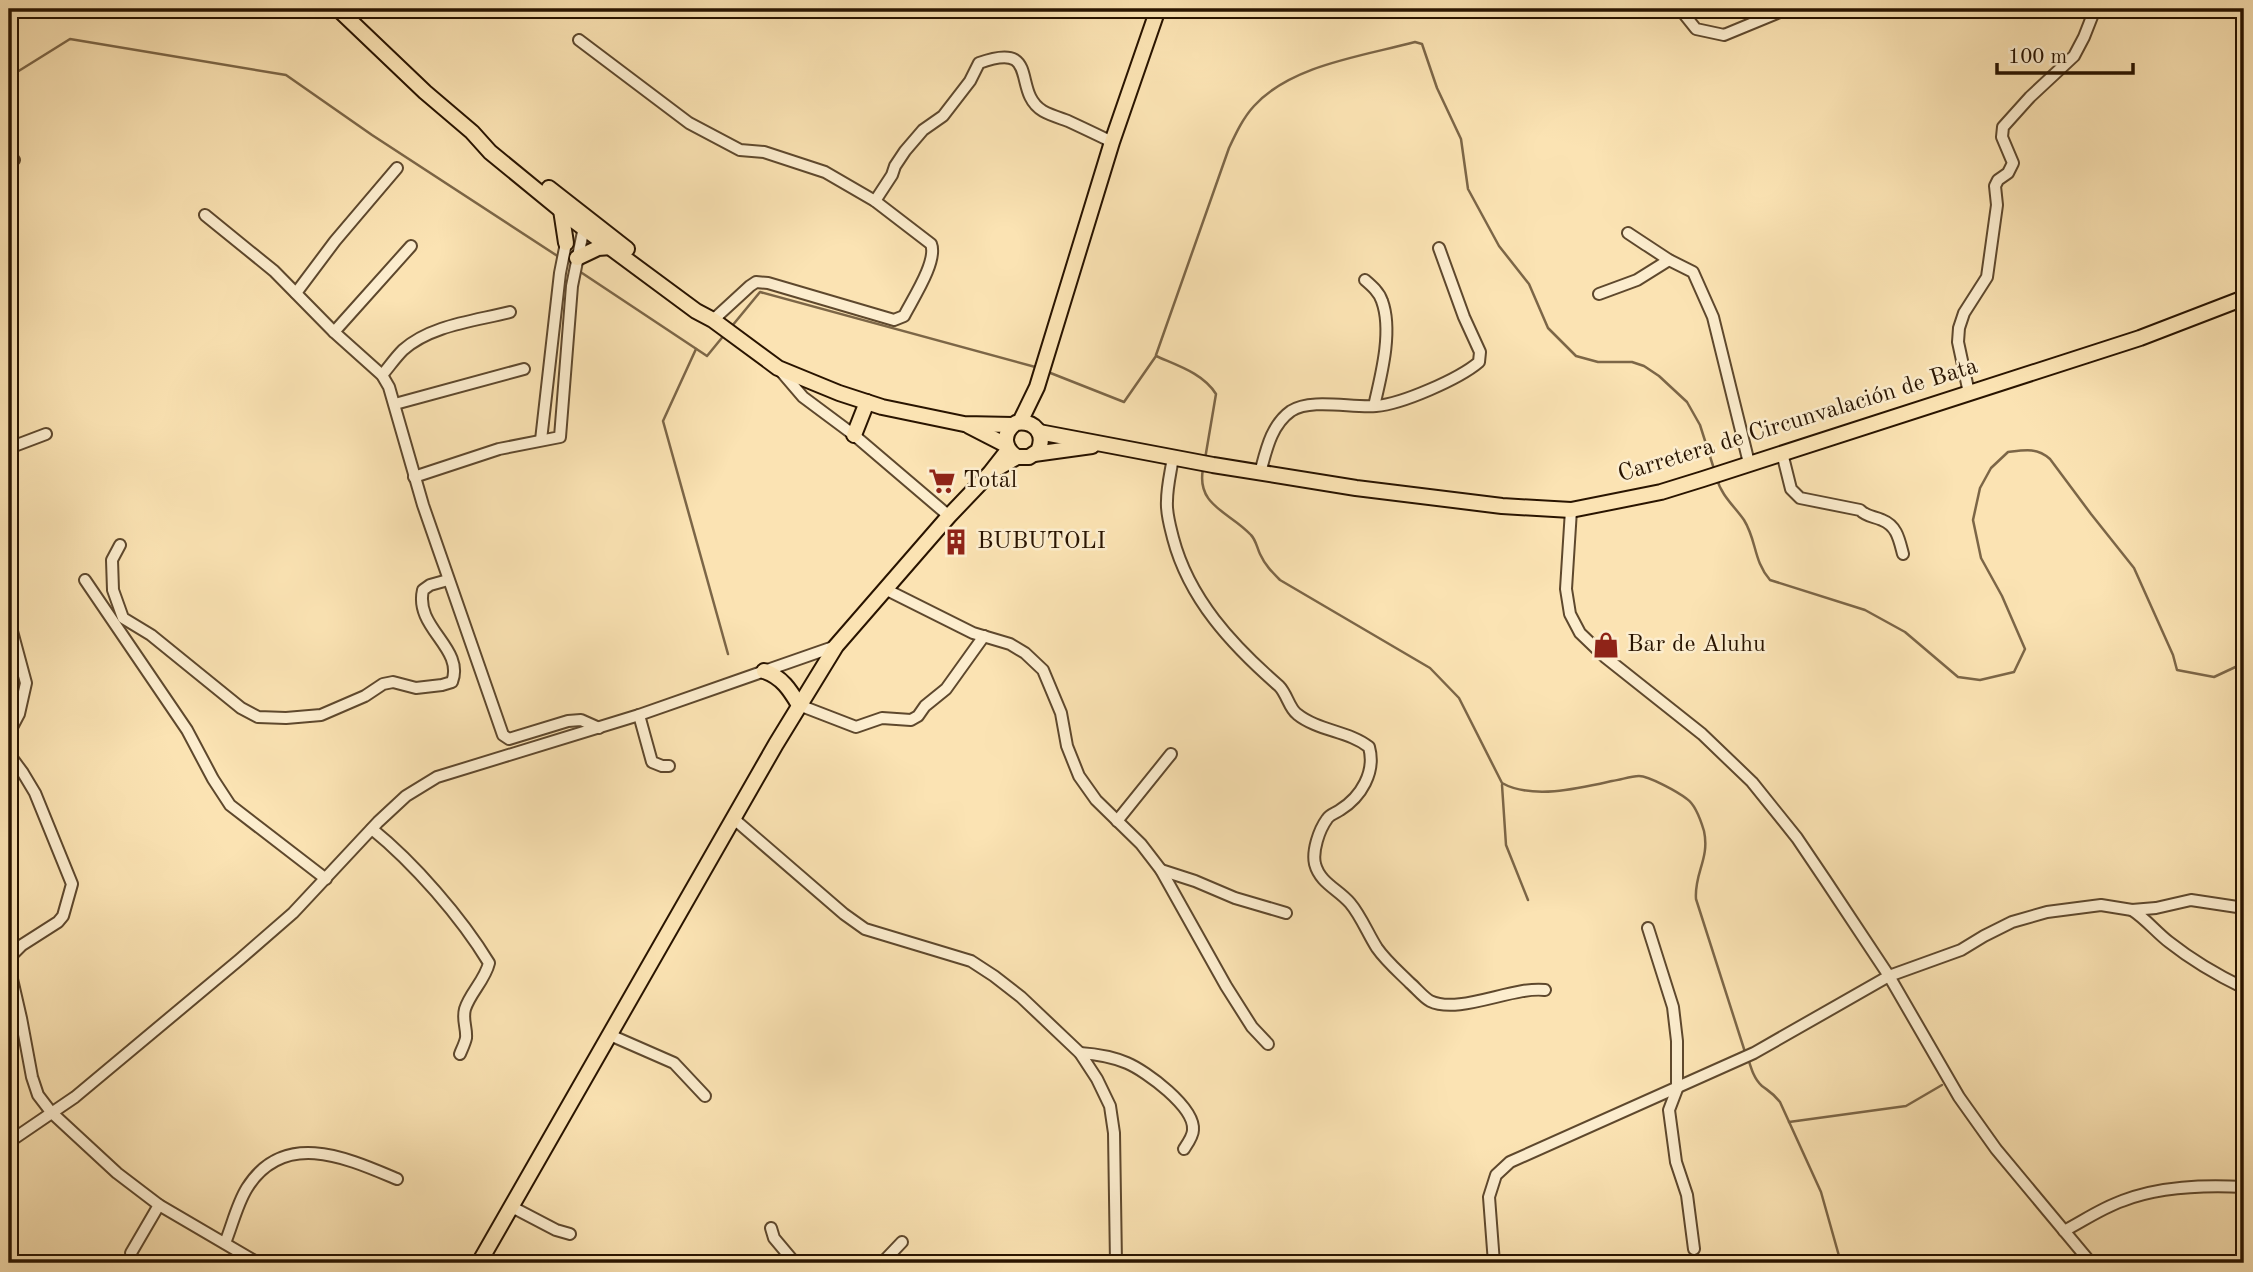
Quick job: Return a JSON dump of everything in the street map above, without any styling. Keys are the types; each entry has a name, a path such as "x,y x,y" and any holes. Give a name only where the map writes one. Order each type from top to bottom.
{"main road":[{"path":"338,9 425,92 472,132 490,152 561,210 580,219 699,307 713,321"},
{"path":"1011,451 1006,434 1016,424 1038,383 1112,142 1158,9"},
{"path":"472,132 497,148 611,247 695,311 778,368 867,402 964,424 1029,423 1038,430"},
{"path":"561,210 566,245"},
{"path":"577,259 598,248 611,247"},
{"name":"Carretera de Circunvalación de Bata","path":"1038,430 1191,461 1356,488 1502,506 1571,510 1661,492 1703,479 2140,338 2244,298"},
{"path":"964,424 1023,458 1034,454 1040,446 1038,383"},
{"path":"853,435 867,402"},
{"name":"Carretera de Circunvalación de Bata","path":"1034,454 1105,444"},
{"path":"479,1263 799,705 836,646 949,516 1011,451"},
{"path":"764,671 774,674 783,682 799,705"}],"street":[{"path":"1680,9 1696,29 1713,35 1724,35 1787,9"},
{"path":"1969,393 1958,342 1959,328 1964,313 1987,277 1997,205 1995,186 1998,180 2008,173 2013,163 2002,137 2003,127 2030,97 2074,56 2095,9"},
{"path":"579,40 690,122 740,150 764,152 825,172 875,201 933,248 928,270 904,316 894,320 757,282 713,321"},
{"path":"875,201 905,151 923,131 943,116 970,81 979,63 994,57 1007,56 1017,62 1026,77 1028,94 1042,110 1112,142"},
{"path":"296,293 335,241 397,168"},
{"path":"205,215 274,271 334,332 382,375 389,387 396,404 414,477 503,735 509,739 568,721 581,720 599,728"},
{"path":"541,440 559,273 566,245 580,219"},
{"path":"414,477 499,449 559,437 562,430 572,286 580,219"},
{"path":"1646,245 1628,233 1693,272 1705,297 1724,359 1749,463"},
{"path":"334,332 411,246"},
{"path":"1260,473 1275,429 1288,413 1299,407 1318,404 1374,406 1394,403 1449,380 1479,362 1480,352 1439,248"},
{"path":"1599,294 1634,281 1669,260"},
{"path":"1365,280 1376,290 1382,301 1387,322 1382,371 1374,406"},
{"path":"382,375 404,349 442,328 510,312"},
{"path":"778,368 803,397 853,435 949,516"},
{"path":"396,404 524,369"},
{"path":"9,448 46,434"},
{"path":"1782,453 1791,489 1800,498 1860,510 1866,516 1882,520 1894,527 1903,554"},
{"path":"1173,457 1166,500 1179,561 1222,631 1285,692 1298,716 1369,747 1372,756 1369,776 1362,789 1340,811 1327,818 1319,835 1314,853 1315,865 1323,880 1349,902 1379,951 1430,1000 1444,1003 1466,1002 1492,999 1532,988 1545,990"},
{"path":"1571,510 1566,589 1570,614 1580,633 1605,657 1702,734 1752,782 1819,870 1889,976 1959,1097 1996,1149 2091,1263"},
{"path":"120,545 112,560 113,590 123,618 151,635 242,708 258,717 321,715 365,696 383,684 393,682 416,688 452,682 455,673 454,661 423,614 420,601 423,590 448,580"},
{"path":"85,580 187,730 230,805 326,879"},
{"path":"885,589 938,617 1017,648 1043,670 1061,713 1067,747 1079,776 1096,800 1141,844 1161,870 1226,986 1252,1027 1268,1044"},
{"path":"9,620 26,682 19,714 9,733"},
{"path":"799,705 851,726 861,726 882,718 911,720 946,689 984,636"},
{"path":"9,1142 75,1097 156,1031 293,913 406,796 437,777 639,715 836,646"},
{"path":"639,715 652,762 669,766"},
{"path":"9,754 35,793 72,884 63,916 58,922 22,945 9,958"},
{"path":"1117,821 1171,754"},
{"path":"734,819 865,929 971,961 1021,997 1080,1053 1110,1106 1115,1145 1116,1263"},
{"path":"372,829 396,848 414,868 489,963 487,972 465,1009 463,1023 467,1036 460,1054"},
{"path":"1161,870 1235,898 1286,913"},
{"path":"1494,1263 1489,1197 1496,1175 1510,1162 1754,1053 1889,976 1961,950 2012,922 2048,912 2101,905 2132,910 2156,908 2192,900 2244,908"},
{"path":"2132,910 2209,972 2244,988"},
{"path":"1648,928 1673,1007 1677,1041 1677,1088 1669,1110 1676,1162 1687,1195 1694,1248"},
{"path":"9,966 32,1077 38,1095 51,1112 117,1172 159,1205 252,1262"},
{"path":"610,1035 674,1063 705,1096"},
{"path":"1080,1053 1127,1063 1156,1080 1189,1112 1194,1132 1184,1149"},
{"path":"225,1243 246,1190 259,1172 284,1156 299,1152 352,1160 397,1180"},
{"path":"2064,1231 2119,1202 2146,1193 2208,1185 2244,1187"},
{"path":"131,1253 159,1205"},
{"path":"512,1208 570,1234"},
{"path":"771,1228 774,1238 795,1263"},
{"path":"882,1263 902,1242"}],"waterway":[{"path":"9,77 70,39 286,75 372,135 559,257"},
{"path":"1156,355 1229,148 1254,106 1269,92 1307,71 1415,42 1422,44 1437,88 1461,139 1468,189 1499,246 1529,284 1548,328 1576,356 1598,362 1632,362 1659,376 1687,402 1700,425 1714,469"},
{"path":"579,271 707,356 725,334"},
{"path":"732,326 760,292 1039,368"},
{"path":"696,349 663,421 728,654"},
{"path":"1048,372 1124,402 1156,356 1189,370 1204,380 1216,394 1205,459"},
{"path":"1717,479 1725,496 1744,520 1761,565 1770,580 1865,610 1905,632 1958,677 1980,680 2014,672 2025,649 2002,596 1981,558 1973,520 1980,488 1991,468 2008,452 2030,450 2040,453 2050,459 2134,568 2173,655 2177,670 2214,677 2244,663"},
{"path":"1203,469 1202,482 1210,500 1251,535 1264,562 1280,580 1430,668 1459,698 1502,783 1527,791 1542,792 1586,787 1639,776 1677,792 1690,802 1700,818 1705,841 1696,899 1745,1052"},
{"path":"1502,785 1506,845 1528,900"},
{"path":"1748,1058 1757,1080 1780,1102 1821,1192 1841,1263"},
{"path":"1789,1122 1906,1106 1942,1085"}],"place":[{"name":"Total","path":"942,481"},
{"name":"BUBUTOLI","path":"956,542"},
{"name":"Bar de Aluhu","path":"1606,645"}]}
